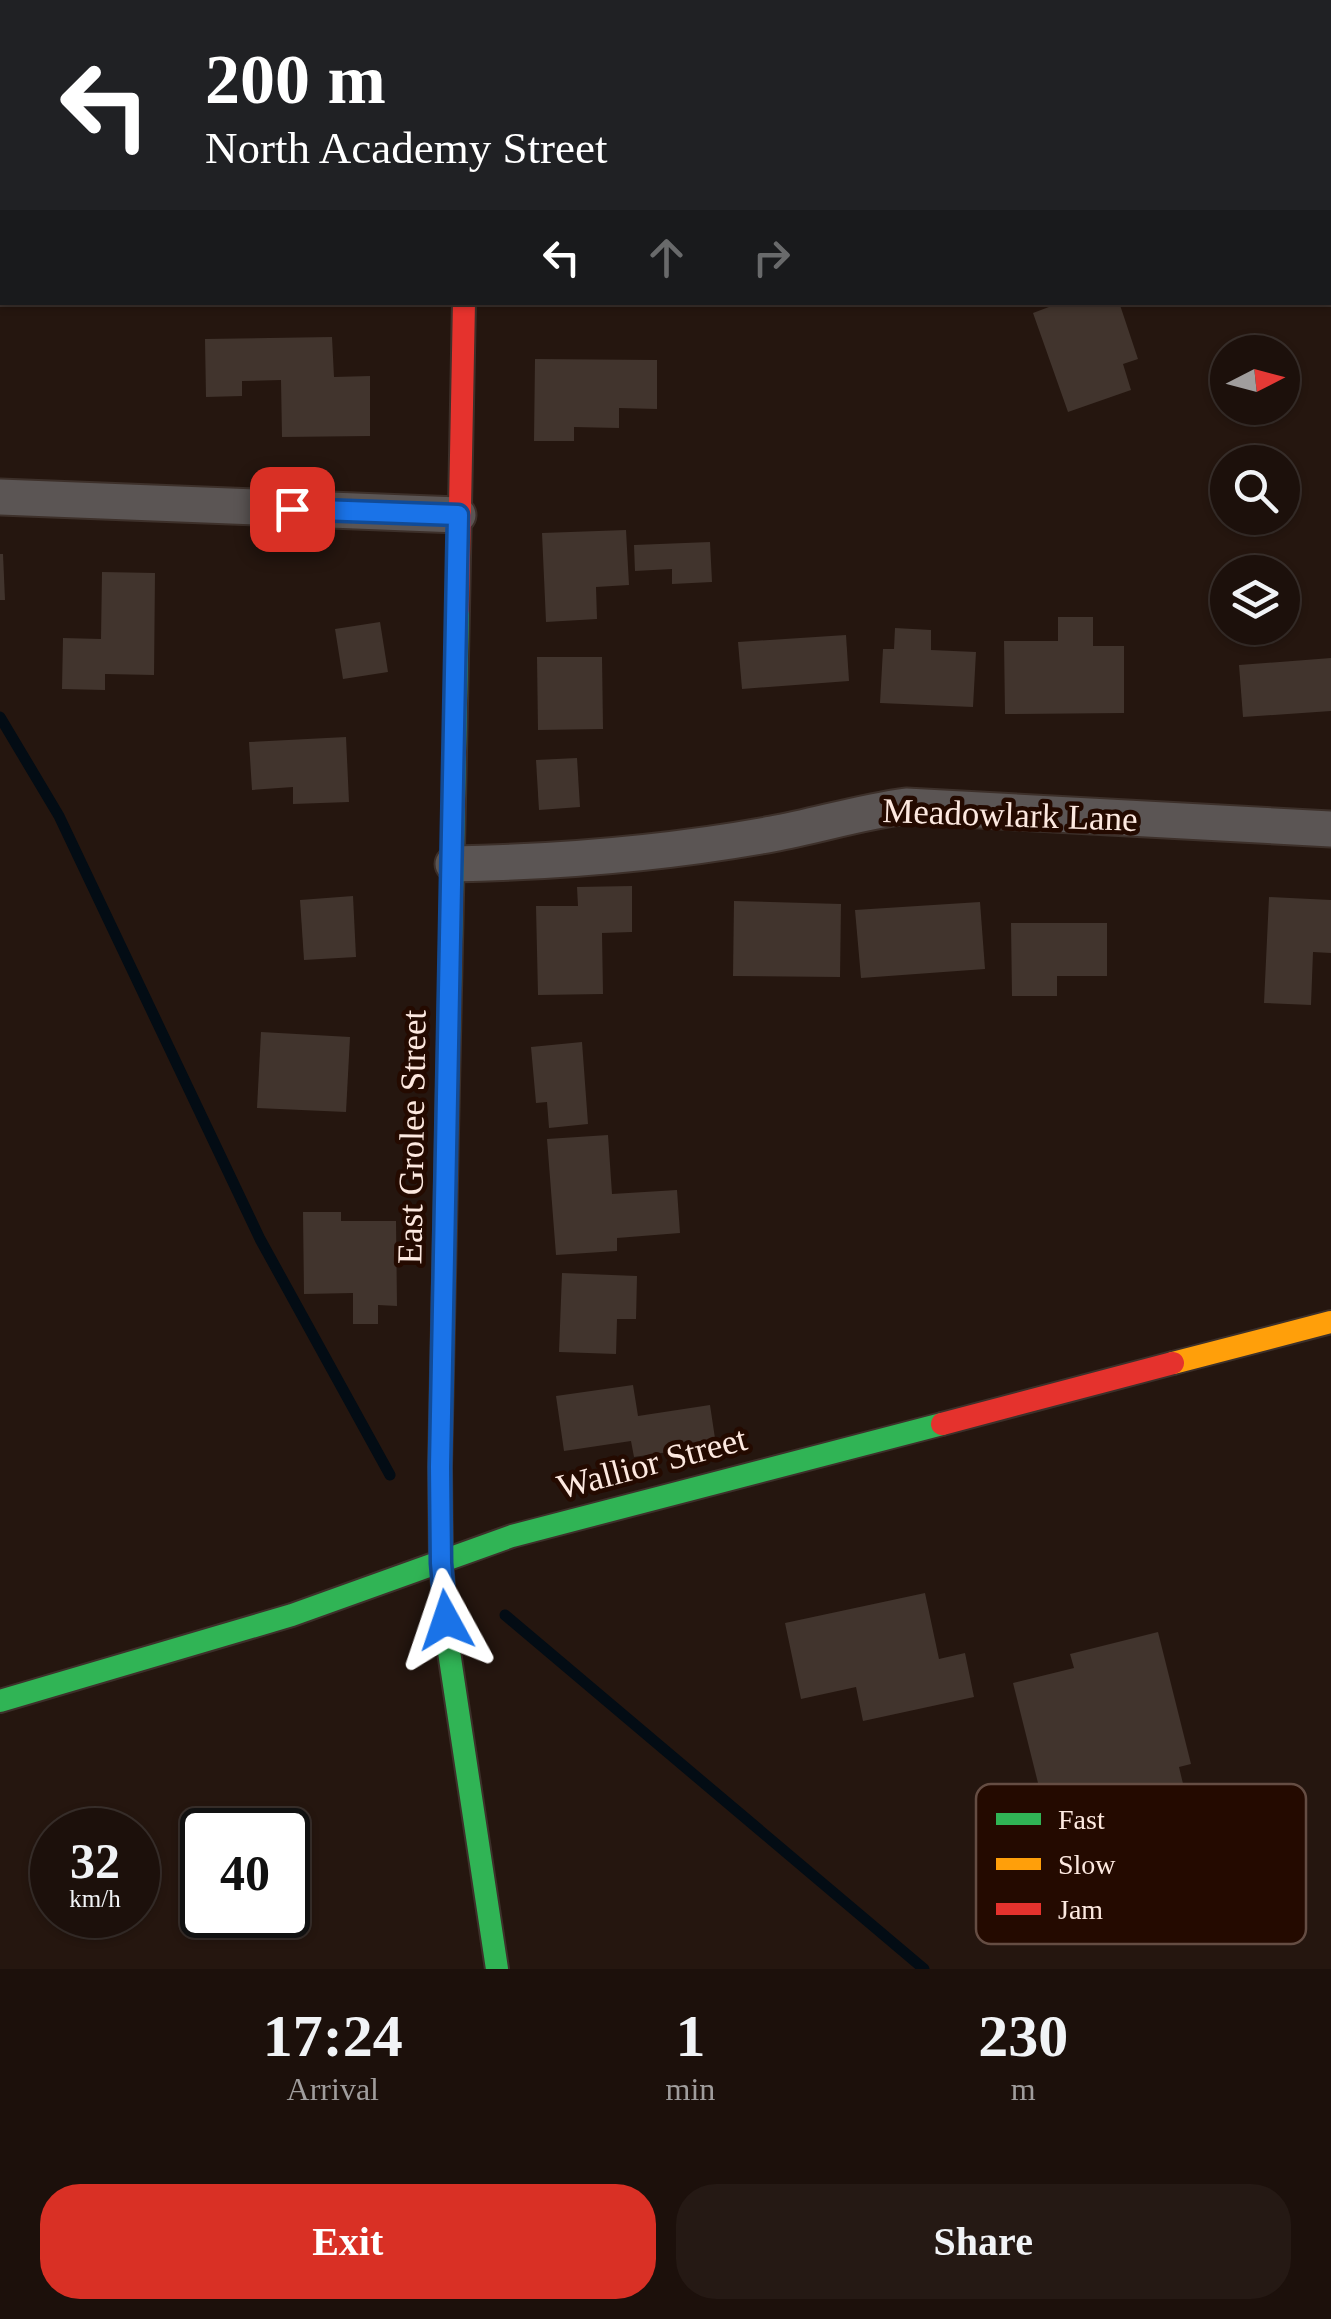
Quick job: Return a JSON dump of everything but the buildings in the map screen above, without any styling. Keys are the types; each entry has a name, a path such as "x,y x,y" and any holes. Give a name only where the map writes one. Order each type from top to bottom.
{"street":[{"name":"East Grolee Street","path":"464,305 441,1563 448,1646 496,1969"},
{"path":"0,498 458,515"},
{"name":"Meadowlark Lane","path":"453,864 548,862 773,834 861,812 906,806 1331,829"},
{"name":"Wallior Street","path":"0,1701 292,1614 512,1536 1331,1322"}],"waterway":[{"path":"0,717 59,816 260,1239 390,1475"},
{"path":"505,1615 924,1969"}],"traffic: fast":[{"path":"458,609 441,1563 448,1645 497,1969"},
{"path":"0,1701 292,1615 512,1536 942,1424"}],"traffic: slow":[{"path":"1173,1363 1331,1322"}],"traffic: jam":[{"path":"458,609 464,305"},
{"path":"942,1424 1173,1363"}],"route":[{"path":"292,509 458,515 440,1467 446,1620"}]}
